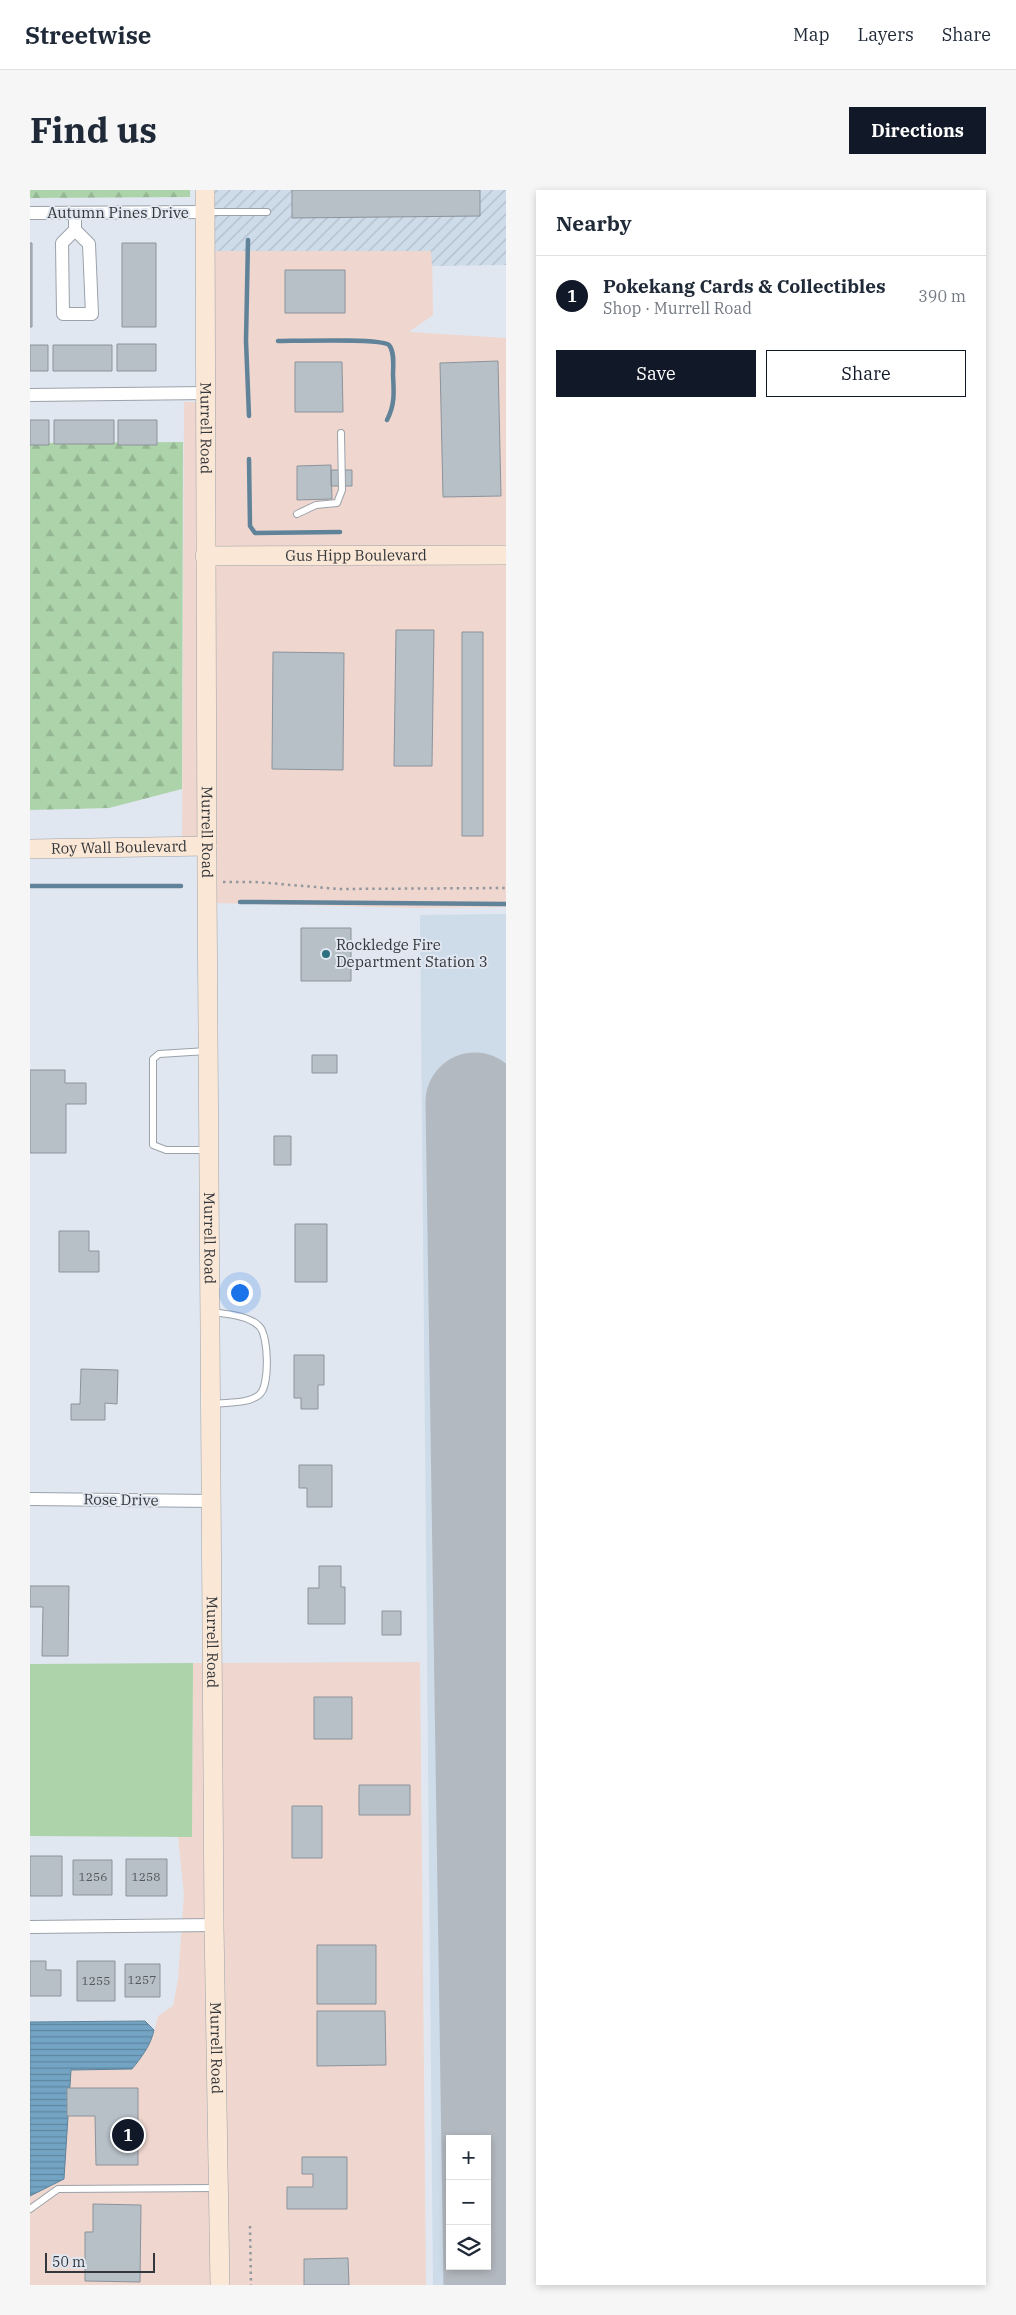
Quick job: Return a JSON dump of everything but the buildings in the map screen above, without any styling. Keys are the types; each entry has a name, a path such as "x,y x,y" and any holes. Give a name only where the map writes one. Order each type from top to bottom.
{"street":[{"name":"Murrell Road","path":"205,190 207,393 205,556 214,1925 220,2285"},
{"name":"Autumn Pines Drive","path":"30,213 206,212"},
{"path":"75,213 76,230 89,244 92,314 63,314 62,242 76,230"},
{"path":"30,395 207,393"},
{"name":"Gus Hipp Boulevard","path":"205,556 506,555"},
{"name":"Roy Wall Boulevard","path":"30,849 207,846"},
{"name":"Rose Drive","path":"30,1500 212,1501"},
{"path":"30,1927 214,1925"}],"lane":[{"path":"206,212 267,212"},
{"path":"297,514 316,505 337,503 340,499 342,490 342,433"},
{"path":"208,1051 159,1054 153,1059 153,1145 166,1150 209,1150"},
{"path":"210,1312 234,1315 260,1326 265,1336 267,1372 265,1387 260,1395 251,1400 211,1404"},
{"path":"30,2210 58,2189 219,2188"}],"path":[{"path":"207,882 256,882 339,890 506,888"},
{"path":"250,2226 251,2285"}],"shaded area":[{"path":"213,190 506,190 506,265 432,266 431,251 213,251"},
{"path":"213,251 432,251 433,315 409,332 506,338 506,546 213,547"},
{"path":"184,402 200,402 199,838 182,838"},
{"path":"213,564 506,564 506,907 417,908 215,903"},
{"path":"506,914 506,2285 433,2285 420,915"},
{"path":"420,1662 426,2285 228,2285 220,1663"},
{"path":"193,1663 205,1663 213,2285 30,2285 30,2196 64,2179 71,2070 132,2069 145,2052 153,2036 158,2016 173,2006 178,1980 184,1895 178,1837 192,1836"}],"green space":[{"path":"30,190 190,190 190,197 30,198"},
{"path":"183,442 182,789 109,808 30,810 30,443"},
{"path":"193,1663 192,1837 30,1836 30,1664"}],"water":[{"path":"145,2021 154,2030 153,2036 132,2069 71,2070 64,2179 30,2196 30,2022"}],"waterway":[{"path":"248,240 246,341 249,416"},
{"path":"278,341 371,341 389,345 393,355 394,393 393,404 387,420"},
{"path":"249,459 250,526 255,533 340,532"},
{"path":"30,886 181,886"},
{"path":"240,902 506,904"}],"taxiway":[{"path":"475,1126 506,1129"}],"runway":[{"path":"475,1102 493,2285"}],"place":[{"name":"Rockledge Fire Department Station 3","path":"326,954"},
{"name":"Pokekang Cards & Collectibles","path":"128,2135"}]}
